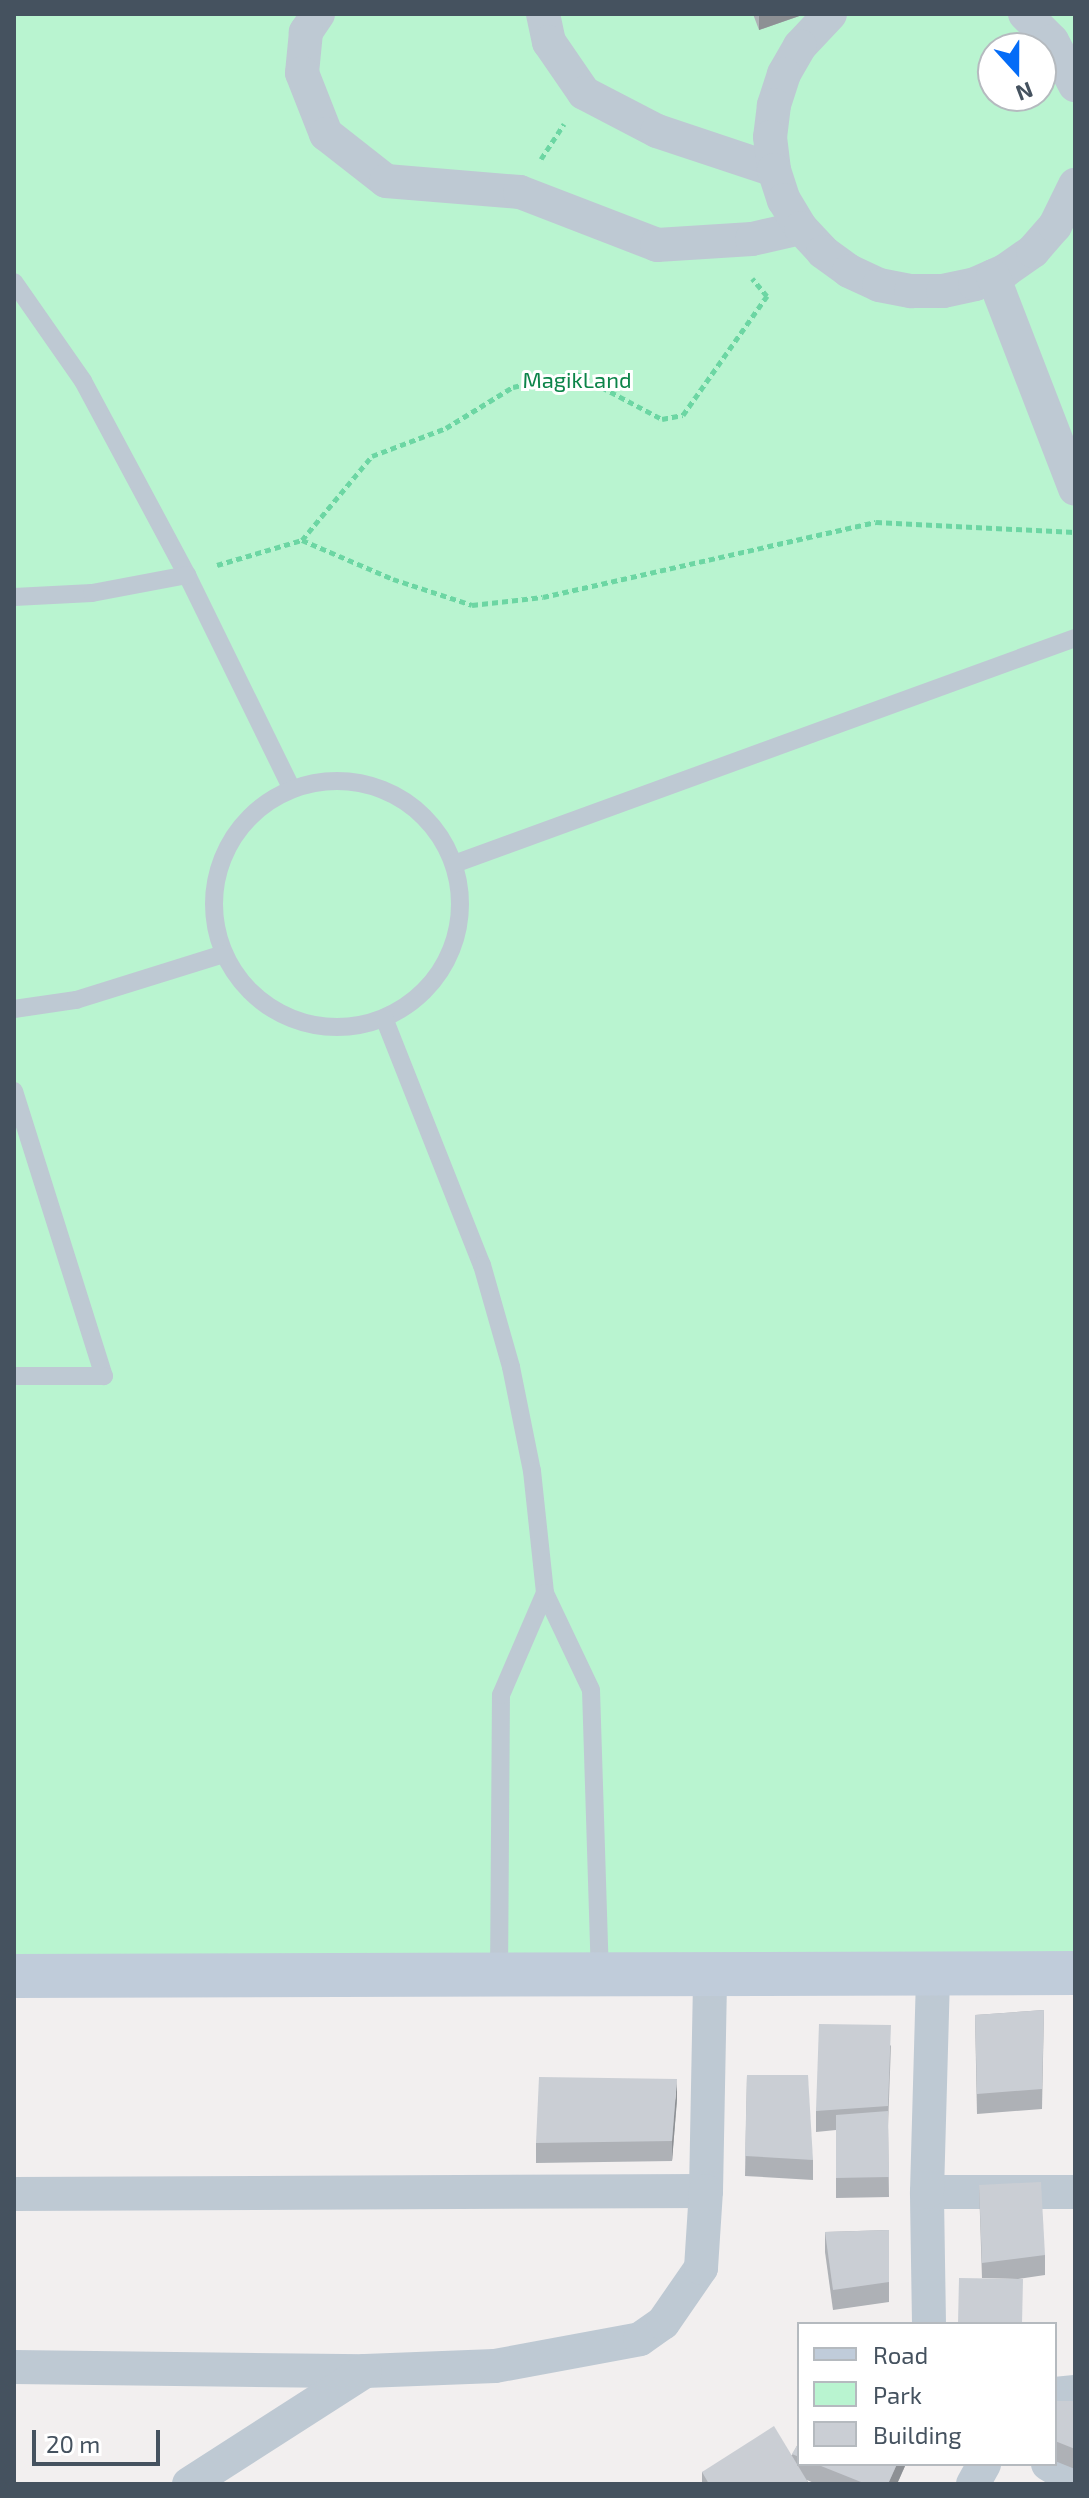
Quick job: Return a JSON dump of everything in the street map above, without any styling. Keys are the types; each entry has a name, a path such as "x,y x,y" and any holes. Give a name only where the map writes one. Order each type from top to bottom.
{"street":[{"path":"318,14 306,32 302,73 326,134 386,181 520,192 657,245 720,241 801,228"},
{"path":"543,14 549,42 584,93 657,131 774,170"},
{"path":"830,14 800,46 784,74 771,127 774,170 784,200 801,228 823,252 849,271 879,285 911,291 943,291 993,276 1040,243 1055,226 1075,185"},
{"path":"1025,14 1052,41 1075,85"},
{"path":"993,276 1075,489"},
{"path":"929,2322 927,2192 933,1973"},
{"path":"14,1976 1075,1973"},
{"path":"14,2367 365,2371 495,2366 640,2339 663,2323 701,2268 706,2191 710,1974"},
{"path":"14,2194 706,2191"},
{"path":"927,2192 1075,2192"},
{"path":"189,2484 365,2371"},
{"path":"973,2484 983,2466"},
{"path":"1051,2466 1075,2480"}],"lane":[{"path":"14,282 83,381 187,575 292,789"},
{"path":"14,597 92,593 187,575"},
{"path":"454,864 1075,638"},
{"path":"331,780 371,785 395,796 407,802 435,829 454,864 460,900 456,937 440,970 415,998 384,1018 353,1026 322,1026 290,1019 263,1003 240,981 224,954 213,915 216,876 231,839 258,809 292,789 331,780"},
{"path":"14,1009 76,1000 224,954"},
{"path":"384,1018 482,1265 511,1367 532,1471 545,1593 591,1690 600,1975"},
{"path":"14,1091 104,1376 14,1376"},
{"path":"499,1977 501,1695 545,1593"}],"path":[{"path":"520,192 584,93"},
{"path":"187,575 302,540 372,456 446,428 513,387 575,373 662,419 683,415 767,296 720,241"},
{"path":"302,540 393,579 472,605 543,597 876,522 1075,532"}],"green space":[{"name":"MagikLand","path":"14,14 1075,14 1075,1960 14,1963"}],"building":[{"path":"1044,2010 1042,2089 977,2094 975,2015"},
{"path":"819,2024 891,2025 888,2106 816,2111"},
{"path":"747,2075 808,2075 813,2160 745,2156"},
{"path":"539,2077 677,2079 672,2141 536,2143"},
{"path":"888,2111 889,2177 836,2178 836,2115"},
{"path":"1041,2182 1045,2255 982,2263 979,2185"},
{"path":"889,2230 889,2282 833,2290 825,2232"},
{"path":"959,2278 1023,2279 1022,2322 958,2322"},
{"path":"1057,2401 1075,2401 1075,2449 1057,2442"},
{"path":"774,2426 809,2484 709,2484 702,2472"},
{"path":"821,2466 896,2466 888,2484 866,2484"}]}
